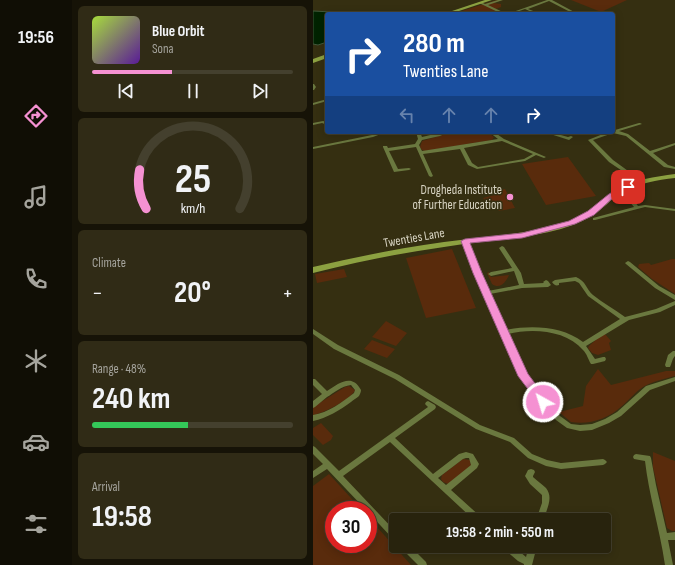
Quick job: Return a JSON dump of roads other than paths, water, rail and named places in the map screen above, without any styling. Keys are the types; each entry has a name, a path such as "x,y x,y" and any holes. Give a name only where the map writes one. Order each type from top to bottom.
{"street":[{"path":"483,4 490,0"},
{"path":"453,12 501,0"},
{"path":"513,12 549,0 572,12"},
{"path":"483,4 501,12"},
{"path":"526,9 533,12"},
{"path":"313,61 325,57"},
{"path":"313,85 313,89"},
{"path":"313,103 325,100"},
{"path":"313,124 320,122 325,123"},
{"path":"615,131 640,124"},
{"path":"615,133 627,136 666,166 675,168"},
{"path":"313,148 378,134"},
{"path":"419,134 420,139 417,145 431,176"},
{"path":"420,139 442,134"},
{"path":"494,134 502,140 544,157"},
{"path":"553,134 569,139 571,137"},
{"path":"607,134 590,140 611,161 640,182"},
{"path":"420,153 502,140"},
{"path":"650,153 675,144"},
{"path":"409,169 396,172 385,149 417,145"},
{"path":"461,147 470,164 477,168 525,160 534,154"},
{"name":"Twenties Lane","path":"313,270 383,255 465,241 522,235 565,225 581,219 591,213 611,196 622,190 640,182 675,176"},
{"path":"622,190 636,207"},
{"path":"595,218 636,207 653,206 675,210"},
{"path":"465,241 486,293 523,376 536,394 558,418 569,426 580,428 592,427 607,421 619,414 648,388 675,378"},
{"path":"502,248 515,269 522,286"},
{"path":"498,256 506,255"},
{"path":"628,263 657,287 675,298"},
{"path":"491,274 515,269"},
{"path":"557,284 555,282 576,279 581,282 590,295 624,319"},
{"path":"486,293 522,286 548,285 546,282"},
{"path":"583,345 624,319 658,310 675,303"},
{"path":"504,333 526,329 537,329 565,335 583,345 593,362 603,359"},
{"path":"313,331 336,346 397,376 478,427 512,440 530,456 546,464 561,466 603,462"},
{"path":"668,365 670,357 675,354"},
{"path":"313,381 327,395"},
{"path":"313,404 349,382 354,384 358,390 357,394 349,400 321,416 313,418"},
{"path":"338,476 433,407 428,404"},
{"path":"390,438 471,513"},
{"path":"313,449 389,529"},
{"path":"433,478 461,456 471,456 475,466 446,490"},
{"path":"636,457 648,458 650,478 665,537 669,565"},
{"path":"313,475 327,465"},
{"path":"531,472 529,476 530,479 545,493 546,498 542,513"},
{"path":"665,537 675,536"},
{"path":"412,553 423,565"},
{"path":"515,553 529,563 531,553"}],"place":[{"name":"Drogheda Institute of Further Education","path":"510,197"}]}
